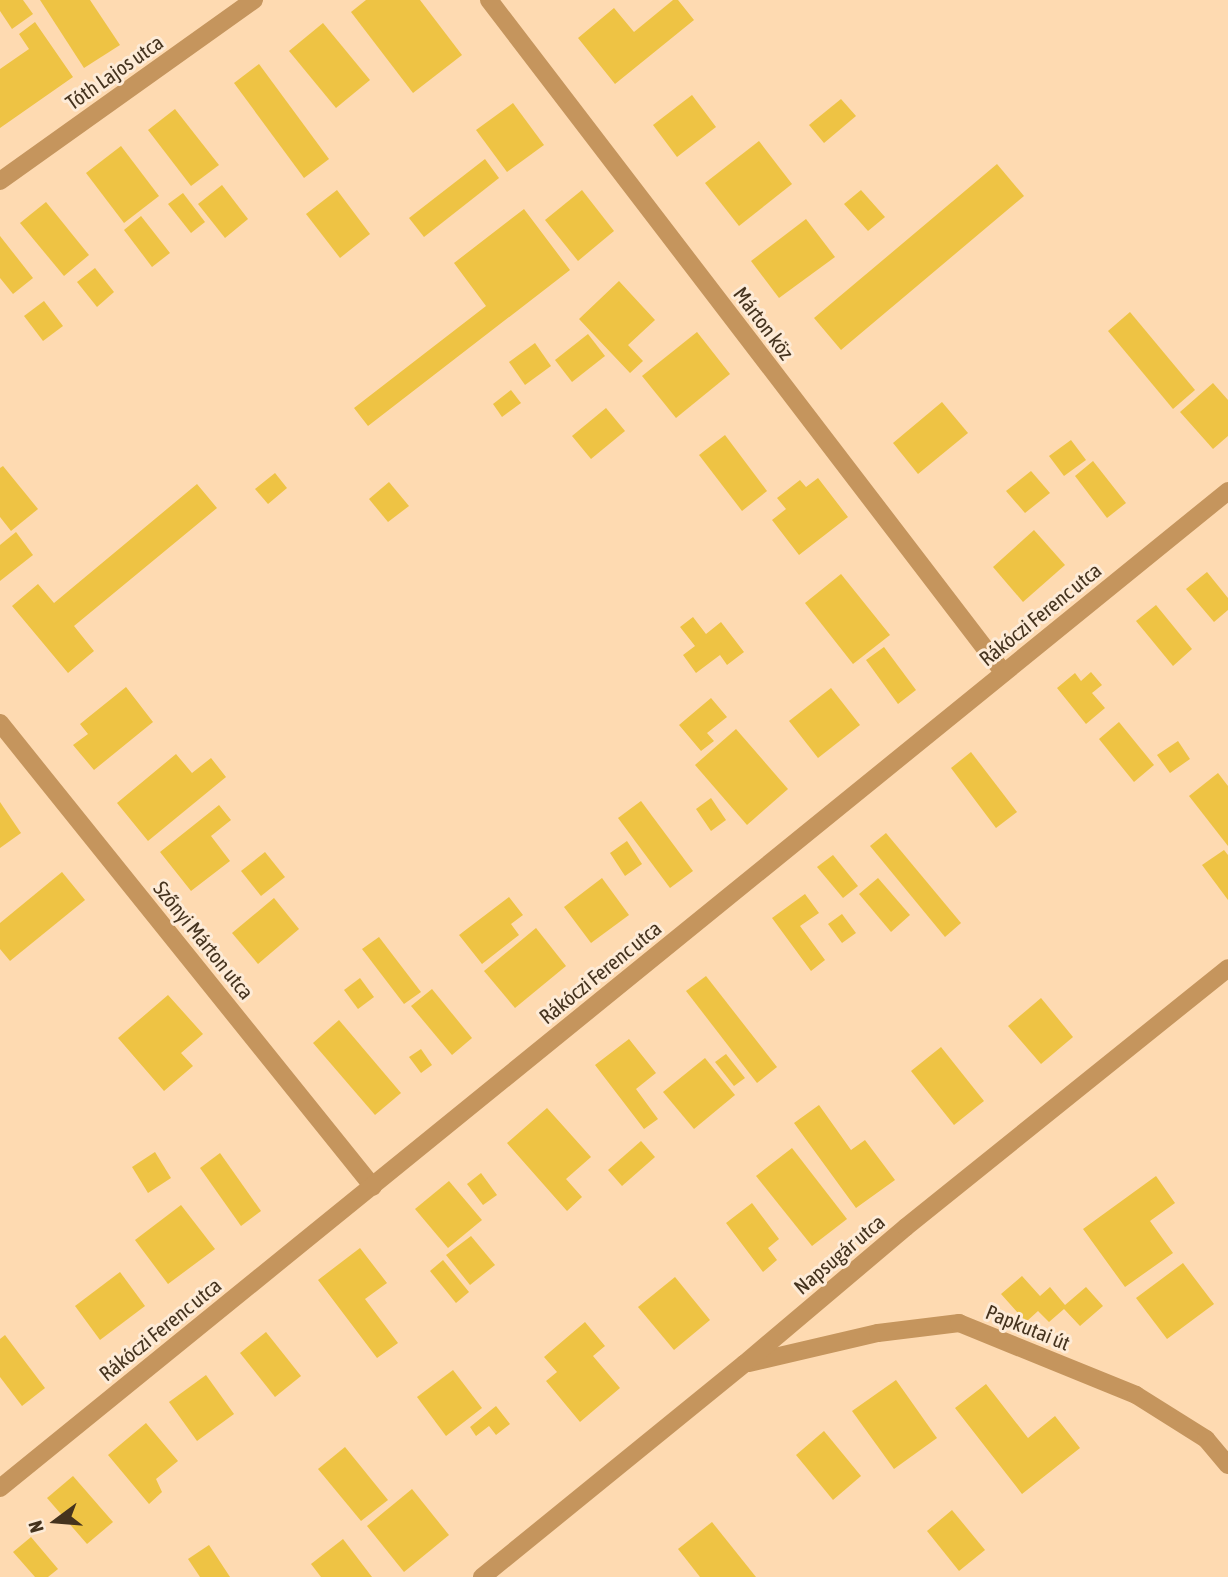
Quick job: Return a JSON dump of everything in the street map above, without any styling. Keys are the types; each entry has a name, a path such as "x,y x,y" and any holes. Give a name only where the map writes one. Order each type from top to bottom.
{"street":[{"name":"Tóth Lajos utca","path":"0,181 254,0"},
{"name":"Márton köz","path":"489,0 1004,673"},
{"name":"Rákóczi Ferenc utca","path":"0,1488 1228,491"},
{"name":"Szőnyi Márton utca","path":"0,723 373,1187"},
{"name":"Napsugár utca","path":"482,1577 744,1364 906,1227 1228,968"},
{"name":"Papkutai út","path":"744,1364 878,1333 960,1323 1136,1395 1206,1439 1228,1465"}],"building":[{"path":"0,0 23,0 33,14 12,29 0,11"},
{"path":"40,0 90,0 120,45 84,68"},
{"path":"366,0 420,0 462,55 413,93 351,12"},
{"path":"673,0 678,0 694,20 615,84 578,38 614,8 634,32"},
{"path":"35,22 73,77 0,128 0,69 29,49 19,34"},
{"path":"323,23 370,80 336,108 289,51"},
{"path":"259,64 329,159 304,178 234,83"},
{"path":"692,95 716,127 677,157 653,125"},
{"path":"841,99 856,116 824,143 809,125"},
{"path":"513,103 544,145 507,172 476,130"},
{"path":"175,109 219,165 191,186 148,130"},
{"path":"759,141 792,184 739,226 705,183"},
{"path":"121,146 159,196 124,223 86,173"},
{"path":"485,159 499,178 424,237 409,218"},
{"path":"997,164 1024,196 841,350 814,318"},
{"path":"222,185 248,219 225,238 198,204"},
{"path":"337,190 370,234 340,258 306,214"},
{"path":"582,190 614,231 578,261 545,220"},
{"path":"861,190 885,217 868,231 844,204"},
{"path":"183,193 205,222 191,233 168,204"},
{"path":"46,202 89,255 64,276 20,223"},
{"path":"524,209 570,270 368,426 354,408 486,306 454,263"},
{"path":"141,216 170,253 152,267 124,230"},
{"path":"806,219 835,257 779,298 751,261"},
{"path":"0,236 33,278 13,294 0,278"},
{"path":"95,268 114,292 97,307 77,282"},
{"path":"619,281 655,320 628,345 643,361 630,373 579,319"},
{"path":"44,301 63,326 43,341 24,316"},
{"path":"1130,312 1195,390 1173,409 1108,331"},
{"path":"697,332 730,374 676,418 642,376"},
{"path":"588,334 605,356 572,382 555,360"},
{"path":"535,343 551,366 525,385 509,362"},
{"path":"1213,383 1228,400 1228,436 1213,449 1180,412"},
{"path":"511,390 521,403 502,417 493,404"},
{"path":"942,402 968,433 918,474 893,443"},
{"path":"606,408 625,431 591,459 572,436"},
{"path":"725,435 767,491 742,511 699,455"},
{"path":"1071,440 1086,460 1064,476 1049,456"},
{"path":"1093,461 1126,503 1107,518 1075,476"},
{"path":"3,466 38,509 11,531 0,517 0,468"},
{"path":"1031,471 1050,493 1025,513 1006,491"},
{"path":"275,473 287,488 268,504 255,489"},
{"path":"818,478 848,517 799,555 772,520 786,509 777,498 800,480 806,487"},
{"path":"389,482 409,506 388,522 369,499"},
{"path":"197,484 217,508 74,626 94,651 68,673 12,606 38,584 54,603"},
{"path":"1034,530 1065,565 1023,602 993,567"},
{"path":"16,532 33,555 0,581 0,545"},
{"path":"1207,572 1228,598 1228,610 1214,622 1186,589"},
{"path":"841,574 890,635 853,664 805,603"},
{"path":"1156,605 1192,649 1173,666 1136,621"},
{"path":"693,617 706,634 721,622 744,652 727,665 720,655 696,673 683,655 695,646 680,627"},
{"path":"884,647 916,690 898,704 866,660"},
{"path":"1091,672 1102,685 1092,693 1105,708 1086,724 1057,688 1075,673 1081,681"},
{"path":"126,687 153,722 94,770 73,745 88,734 80,724"},
{"path":"831,688 860,725 818,758 789,721"},
{"path":"711,698 727,717 707,733 714,741 701,751 679,725"},
{"path":"1119,722 1154,765 1134,782 1099,739"},
{"path":"736,729 788,789 747,825 695,765"},
{"path":"1178,741 1190,759 1170,773 1157,755"},
{"path":"971,752 1017,812 996,828 951,768"},
{"path":"176,754 192,773 211,758 226,777 148,841 117,803"},
{"path":"1218,773 1228,786 1228,846 1189,796"},
{"path":"711,798 726,820 711,831 696,809"},
{"path":"641,801 693,871 670,888 618,818"},
{"path":"0,802 21,833 0,848"},
{"path":"219,805 231,820 211,836 230,861 191,891 160,852"},
{"path":"886,833 961,923 945,937 870,846"},
{"path":"627,841 642,864 625,876 610,853"},
{"path":"1224,850 1228,855 1228,900 1202,865"},
{"path":"265,852 285,877 261,896 241,871"},
{"path":"833,855 858,886 843,898 817,867"},
{"path":"62,872 85,900 10,961 0,949 0,923"},
{"path":"602,878 629,915 591,943 564,907"},
{"path":"878,878 910,915 891,932 859,894"},
{"path":"805,894 819,913 800,926 825,960 811,971 772,918"},
{"path":"509,897 523,915 511,924 519,935 482,964 459,935"},
{"path":"274,898 299,929 258,964 232,933"},
{"path":"842,914 856,933 842,943 828,924"},
{"path":"536,928 566,966 515,1008 484,971"},
{"path":"379,937 421,992 404,1004 362,949"},
{"path":"706,976 777,1067 757,1083 686,991"},
{"path":"360,978 374,997 358,1009 344,990"},
{"path":"432,989 472,1038 452,1055 411,1006"},
{"path":"168,995 203,1034 181,1053 193,1066 164,1091 118,1038"},
{"path":"1041,998 1073,1037 1041,1064 1008,1026"},
{"path":"339,1020 401,1093 375,1115 313,1043"},
{"path":"629,1039 656,1073 636,1089 658,1119 644,1129 595,1065"},
{"path":"941,1047 984,1101 954,1125 911,1071"},
{"path":"421,1049 432,1065 421,1073 409,1057"},
{"path":"726,1054 745,1078 734,1086 715,1062"},
{"path":"705,1058 735,1095 694,1129 663,1092"},
{"path":"819,1105 851,1150 865,1140 895,1180 856,1208 794,1123"},
{"path":"547,1108 591,1157 566,1179 582,1197 567,1211 507,1143"},
{"path":"641,1141 655,1157 622,1186 608,1170"},
{"path":"792,1148 847,1219 812,1246 756,1176"},
{"path":"155,1152 171,1178 148,1193 132,1167"},
{"path":"220,1153 261,1211 241,1226 200,1168"},
{"path":"481,1173 497,1195 483,1205 467,1184"},
{"path":"1156,1176 1175,1203 1150,1221 1173,1253 1125,1287 1083,1229"},
{"path":"449,1181 482,1220 448,1248 415,1209"},
{"path":"752,1203 779,1239 768,1248 777,1260 763,1272 726,1223"},
{"path":"181,1205 215,1249 168,1284 135,1240"},
{"path":"471,1236 495,1265 470,1285 446,1255"},
{"path":"360,1248 387,1283 365,1299 398,1343 377,1358 318,1280"},
{"path":"443,1260 469,1292 456,1303 430,1271"},
{"path":"1183,1263 1214,1304 1167,1339 1136,1298"},
{"path":"120,1272 145,1306 100,1340 75,1306"},
{"path":"1022,1276 1040,1296 1050,1287 1065,1305 1086,1287 1103,1306 1080,1326 1064,1309 1049,1322 1038,1311 1026,1322 1001,1294"},
{"path":"675,1277 710,1320 674,1350 638,1307"},
{"path":"585,1322 605,1346 593,1356 620,1388 580,1422 546,1381 557,1372 544,1357"},
{"path":"266,1332 301,1376 275,1397 240,1353"},
{"path":"5,1335 45,1388 22,1406 0,1377 0,1339"},
{"path":"453,1370 482,1408 446,1436 417,1397"},
{"path":"206,1375 234,1414 197,1441 169,1402"},
{"path":"896,1380 937,1438 894,1469 852,1411"},
{"path":"986,1384 1028,1438 1055,1416 1080,1448 1022,1494 955,1408"},
{"path":"496,1406 510,1424 496,1435 489,1426 476,1436 470,1427"},
{"path":"146,1423 178,1461 156,1479 162,1492 149,1504 108,1455"},
{"path":"824,1431 861,1476 833,1500 796,1455"},
{"path":"345,1447 388,1500 361,1521 318,1469"},
{"path":"73,1476 113,1522 87,1544 47,1498"},
{"path":"412,1489 449,1535 404,1572 367,1526"},
{"path":"952,1510 985,1550 959,1571 927,1531"},
{"path":"712,1522 756,1577 700,1577 678,1549"},
{"path":"31,1537 58,1569 48,1577 35,1577 13,1552"},
{"path":"343,1539 372,1577 321,1577 311,1564"},
{"path":"209,1545 230,1577 200,1577 188,1559"}]}
